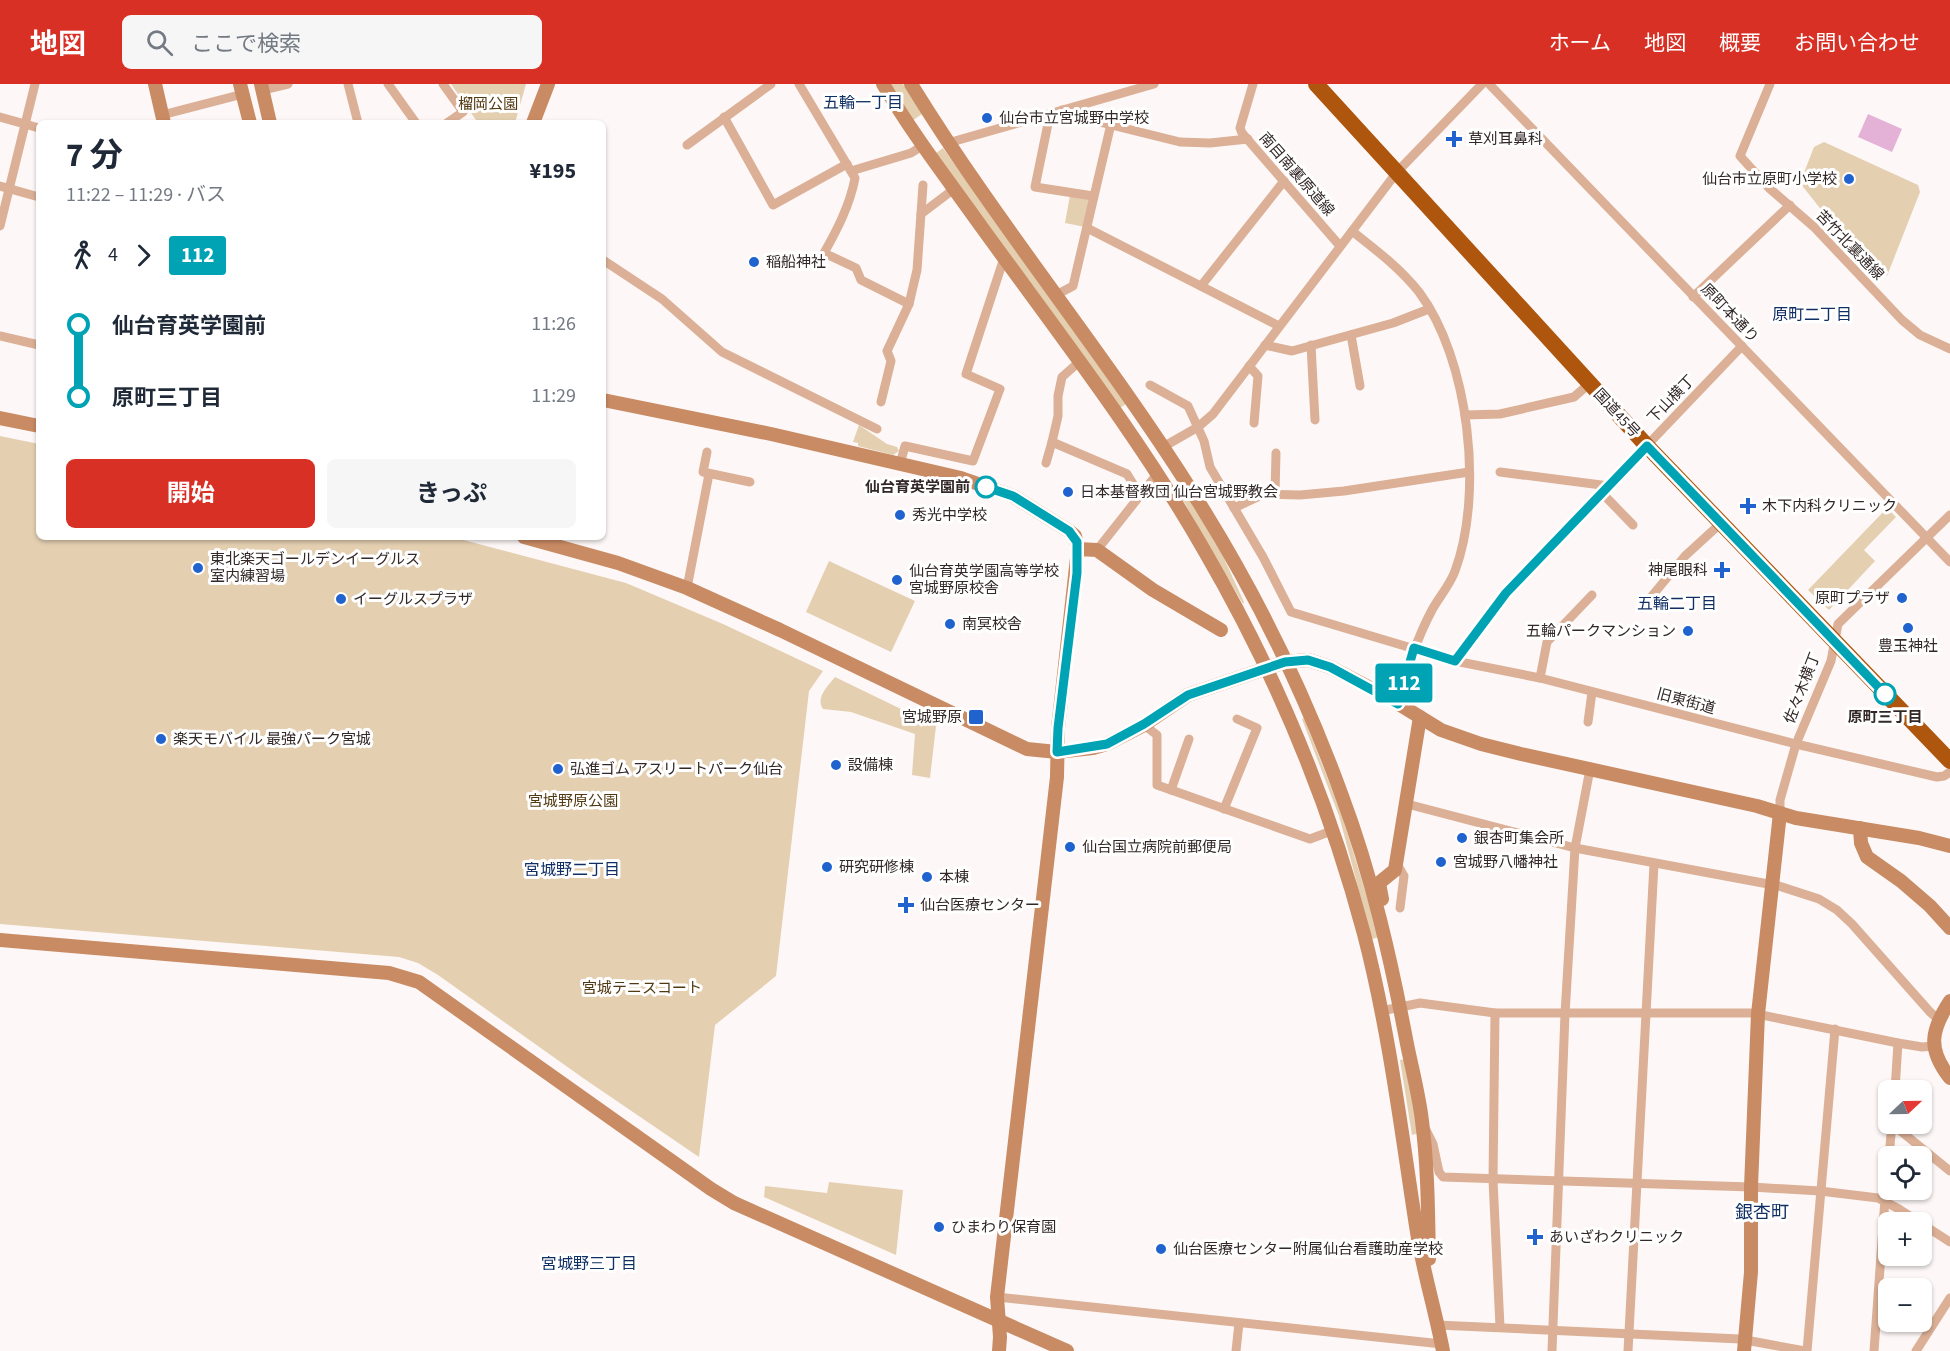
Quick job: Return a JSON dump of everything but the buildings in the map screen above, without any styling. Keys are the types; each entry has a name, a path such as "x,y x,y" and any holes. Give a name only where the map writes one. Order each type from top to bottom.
{"highway":[{"name":"国道45号","path":"1316,84 1647,446 1950,761"}],"street":[{"path":"0,226 5,188 35,84"},
{"path":"155,84 163,119 241,89 249,120"},
{"path":"269,120 262,87 288,84"},
{"path":"348,84 357,120"},
{"path":"388,84 414,120"},
{"path":"443,84 463,112 451,120"},
{"path":"534,120 548,84"},
{"path":"687,145 771,84"},
{"path":"799,84 855,178 837,230 824,253 856,268 861,280 909,304"},
{"path":"883,84 922,146 1079,362 1157,474 1205,551 1267,668 1298,738 1334,830 1364,935 1382,1011 1410,1178 1416,1229 1442,1348 997,1297"},
{"path":"911,84 948,143 1163,447 1218,534 1285,662 1342,796 1385,938 1422,1123 1427,1173 1430,1296"},
{"path":"948,143 1154,84"},
{"name":"南目南裏原道線","path":"1253,84 1240,128 1340,246"},
{"path":"1163,447 1198,427 1213,414 1397,172 1482,84"},
{"name":"原町本通り","path":"1489,84 1950,562"},
{"name":"苦竹北裏通線","path":"1770,84 1740,156 1769,188 1814,227 1902,320 1920,335 1950,349"},
{"path":"1062,110 1067,114 1180,142 1210,143 1248,139"},
{"path":"1050,114 1035,187 1093,196"},
{"path":"0,117 36,127"},
{"path":"724,117 773,205 849,168 911,153 922,146"},
{"path":"1056,295 1073,286 1111,124"},
{"path":"1201,286 1284,181"},
{"path":"881,402 891,361 887,351 909,304 917,270 923,185"},
{"path":"5,188 36,196"},
{"path":"921,214 954,189"},
{"path":"1693,297 1790,205"},
{"path":"1087,228 1279,326"},
{"path":"1352,231 1399,270 1419,292 1449,346 1465,415 1468,515 1455,573 1432,610 1414,648 1398,704"},
{"path":"900,464 905,446 973,461 1000,389 966,374 1004,258"},
{"path":"606,262 662,299 722,352 877,429"},
{"path":"1265,345 1292,351 1393,323 1429,309"},
{"path":"1351,335 1360,386"},
{"path":"0,336 36,342"},
{"path":"1311,345 1316,420"},
{"name":"下山横丁","path":"1455,661 1506,593 1742,346"},
{"path":"1046,463 1058,416 1058,396 1062,377 1079,362"},
{"path":"1249,366 1258,376 1254,423"},
{"path":"1465,415 1500,414 1574,397 1590,384"},
{"name":"旧東街道","path":"1150,386 1188,406 1204,441 1210,467 1263,557 1291,612 1455,661 1540,678 1796,744 1937,777 1944,776 1950,771"},
{"path":"606,401 771,434 961,478 1013,496 1075,536 1078,549 1058,728 1057,777 997,1297 999,1351"},
{"path":"0,418 36,425"},
{"path":"1052,442 1127,474 1140,495"},
{"path":"707,452 702,472 750,482"},
{"path":"1275,494 1276,453"},
{"path":"1234,508 1264,494 1300,495 1344,491 1468,472"},
{"path":"1500,472 1605,490 1633,525"},
{"path":"687,588 709,474"},
{"path":"1097,550 1157,474"},
{"path":"1926,537 1950,515"},
{"path":"1642,608 1686,556 1721,523"},
{"name":"佐々木横丁","path":"1780,813 1780,800 1796,744 1831,661 1838,624 1926,537"},
{"path":"535,540 618,563 687,588 780,630 1027,750 1057,752 1107,744 1144,724 1188,695 1285,662 1308,660 1330,667 1441,730 1481,744 1796,818 1919,838 1950,846"},
{"path":"1078,549 1097,550 1153,590 1221,630"},
{"path":"1540,678 1547,642 1592,596"},
{"path":"1588,722 1592,692"},
{"path":"1385,938 1386,914 1379,883 1395,870 1420,717"},
{"path":"1224,809 1257,728 1237,719"},
{"path":"1144,724 1157,735 1157,785 1310,839 1334,830"},
{"path":"1171,790 1189,739"},
{"path":"1552,1351 1565,1014 1575,848 1590,770"},
{"path":"1342,796 1360,827 1373,867 1379,871 1396,864"},
{"path":"1407,804 1575,848 1773,885 1810,896 1837,910 1852,924 1938,1019"},
{"path":"1745,1345 1751,1272 1751,1187 1758,1014 1780,813"},
{"path":"1860,828 1861,843 1867,857 1901,881 1930,906 1950,928"},
{"path":"1396,864 1404,876 1400,908"},
{"path":"1628,1351 1654,864"},
{"path":"0,940 377,972 403,976 419,982 734,1203 1067,1351"},
{"path":"1950,1001 1938,1019 1933,1034 1936,1056 1950,1078"},
{"path":"1382,1011 1420,1002 1495,1013 1758,1014 1898,1043 1922,1047 1934,1046"},
{"path":"1495,1013 1493,1179 1500,1327"},
{"path":"1437,1325 1629,1333 1806,1351 1835,1029"},
{"path":"1895,1080 1898,1043"},
{"path":"1422,1123 1433,1144 1439,1172 1443,1177 1751,1187 1820,1191 1878,1198 1950,1242"},
{"path":"1904,1134 1950,1171"},
{"path":"1874,1351 1884,1201"},
{"path":"1916,1351 1950,1298"},
{"path":"1236,1351 1239,1323"}],"green space":[{"name":"榴岡公園","path":"451,84 526,84 516,120 476,120"},
{"path":"888,84 903,84 922,114 912,121"},
{"path":"1824,142 1918,185 1920,192 1887,276 1831,222 1800,183 1814,147"},
{"path":"943,148 1126,404 1120,408 936,153"},
{"path":"1070,195 1090,199 1085,227 1065,223"},
{"path":"859,425 887,444 897,447 899,451 893,455 858,446 858,443 853,442"},
{"name":"宮城野原公園","path":"0,436 36,443 36,540 463,540 626,583 723,624 823,671 809,691 776,976 715,1025 699,1157 418,963 399,957 0,924"},
{"path":"1186,492 1216,541 1243,604 1180,495"},
{"path":"1887,508 1896,517 1864,550 1875,561 1829,610 1808,590"},
{"path":"829,561 915,601 891,652 806,612"},
{"path":"835,677 936,726 930,778 912,775 915,734 851,712 823,709 821,696"},
{"path":"1304,718 1342,815 1379,937 1372,939 1339,816 1302,719"},
{"path":"1407,1059 1419,1133 1412,1135 1400,1060"},
{"path":"829,1182 903,1190 896,1255 764,1197 765,1186 827,1193"}],"shaded area":[{"path":"1868,114 1902,129 1892,152 1858,137"}],"bus line":[{"name":"112","path":"986,487 1013,496 1069,531 1075,536 1077,542 1077,573 1057,752 1107,744 1121,738 1188,695 1285,662 1308,660 1330,667 1398,704 1414,648 1455,661 1506,593 1647,446 1885,694"}],"place":[{"name":"仙台市立宮城野中学校","path":"987,118"},
{"name":"草刈耳鼻科","path":"1454,139"},
{"name":"仙台市立原町小学校","path":"1849,179"},
{"name":"稲船神社","path":"754,262"},
{"name":"仙台育英学園前","path":"986,487"},
{"name":"日本基督教団 仙台宮城野教会","path":"1068,492"},
{"name":"木下内科クリニック","path":"1748,506"},
{"name":"秀光中学校","path":"900,515"},
{"name":"東北楽天ゴールデンイーグルス 室内練習場","path":"198,568"},
{"name":"神尾眼科","path":"1722,570"},
{"name":"仙台育英学園高等学校 宮城野原校舎","path":"897,580"},
{"name":"原町プラザ","path":"1902,598"},
{"name":"イーグルスプラザ","path":"341,599"},
{"name":"南冥校舎","path":"950,624"},
{"name":"豊玉神社","path":"1908,628"},
{"name":"五輪パークマンション","path":"1688,631"},
{"name":"原町三丁目","path":"1885,694"},
{"name":"宮城野原","path":"976,717"},
{"name":"楽天モバイル 最強パーク宮城","path":"161,739"},
{"name":"設備棟","path":"836,765"},
{"name":"弘進ゴム アスリートパーク仙台","path":"558,769"},
{"name":"銀杏町集会所","path":"1462,838"},
{"name":"仙台国立病院前郵便局","path":"1070,847"},
{"name":"宮城野八幡神社","path":"1441,862"},
{"name":"研究研修棟","path":"827,867"},
{"name":"本棟","path":"927,877"},
{"name":"仙台医療センター","path":"906,905"},
{"name":"ひまわり保育園","path":"939,1227"},
{"name":"あいざわクリニック","path":"1535,1237"},
{"name":"仙台医療センター附属仙台看護助産学校","path":"1161,1249"}],"district":[{"name":"五輪一丁目","path":"863,102"},
{"name":"原町二丁目","path":"1812,314"},
{"name":"五輪二丁目","path":"1677,603"},
{"name":"宮城野二丁目","path":"572,869"},
{"name":"銀杏町","path":"1762,1212"},
{"name":"宮城野三丁目","path":"589,1263"}],"park label":[{"name":"宮城テニスコート","path":"642,988"}]}
